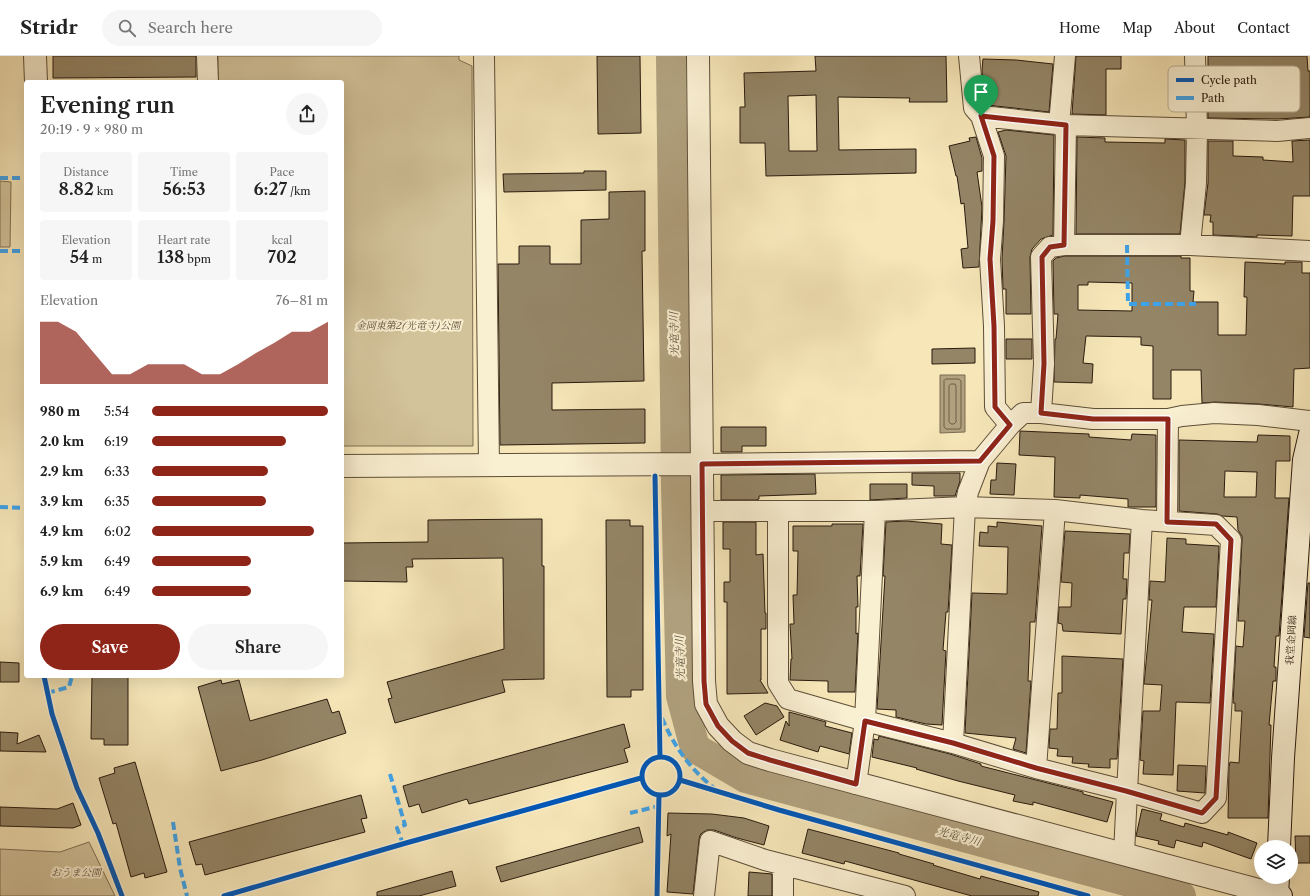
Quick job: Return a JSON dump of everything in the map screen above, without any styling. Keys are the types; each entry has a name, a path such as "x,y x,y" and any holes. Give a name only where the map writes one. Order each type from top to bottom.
{"street":[{"path":"36,56 36,80"},
{"path":"208,56 208,80"},
{"path":"484,56 489,465"},
{"path":"698,56 693,464 703,511 704,681 706,704 718,726 732,741 748,753 770,760 1124,854 1279,889"},
{"path":"970,56 974,108 981,116 994,156 993,221 990,259 994,326 995,407 1010,425"},
{"path":"1064,245 1062,125 1065,56"},
{"path":"1195,56 1195,66"},
{"path":"1190,245 1196,183 1197,112"},
{"path":"981,116 1062,125 1277,131 1310,128"},
{"path":"1041,413 1044,364 1042,257 1050,247 1064,245 1190,245 1310,250"},
{"path":"953,743 965,507 968,492 980,461 1010,425 1023,413 1041,413 1093,419 1168,419 1214,412 1310,421"},
{"path":"1167,522 1168,419"},
{"name":"我堂金岡線","path":"1279,840 1283,758 1303,563 1304,460 1310,434"},
{"path":"344,466 980,461"},
{"path":"703,511 875,511 965,507 1055,510 1142,520 1216,524 1231,540 1216,798 1202,813 1126,791 1036,768 953,743 865,721 788,699 778,682 778,512"},
{"path":"1036,768 1055,510"},
{"path":"856,784 865,721 875,511"},
{"path":"1124,854 1126,791 1142,520"},
{"path":"704,896 710,841 765,860 869,891 904,896"},
{"path":"783,865 783,896"}],"green space":[{"name":"金岡東第2(光竜寺)公園","path":"218,56 459,56 459,60 472,66 473,446 344,446 344,80 218,80"},
{"path":"0,181 11,182 10,247 0,247"},
{"name":"おうま公園","path":"89,842 115,896 0,896 0,849 60,852"}],"water":[{"path":"940,375 965,375 965,432 940,433"}],"building":[{"path":"53,56 196,56 196,77 53,78"},
{"path":"597,56 640,56 641,133 598,134"},
{"path":"815,56 946,56 947,102 909,102 910,98 838,97 839,150 916,149 916,173 766,176 765,143 740,143 740,107 745,107 744,73 816,71","holes":["816,95 817,151 789,151 788,96"]},
{"path":"1076,56 1121,56 1121,69 1106,69 1106,115 1072,114"},
{"path":"1208,56 1307,56 1308,71 1310,71 1310,117 1277,119 1208,118 1208,112 1300,112 1300,66 1208,66"},
{"path":"983,59 1016,60 1053,64 1049,112 987,105 985,103 986,86 983,86"},
{"path":"1006,130 1054,135 1053,235 1041,239 1032,249 1030,257 1031,314 1006,314 1006,289 1003,289 1002,259 1006,156 998,132"},
{"path":"976,137 982,158 982,171 977,172 982,207 979,267 963,268 961,249 968,248 964,203 961,204 957,176 949,146 970,141 969,138"},
{"path":"1077,137 1105,138 1105,142 1165,143 1165,139 1185,140 1185,182 1180,234 1076,234"},
{"path":"1310,140 1310,196 1293,196 1292,236 1257,235 1257,237 1213,235 1213,222 1210,222 1211,215 1204,215 1208,183 1208,141 1233,141 1233,156 1263,157 1263,160 1293,162 1292,141"},
{"path":"584,171 606,171 606,190 504,192 503,174 584,173"},
{"path":"645,191 645,251 642,251 644,381 552,383 552,410 645,409 645,443 500,445 498,264 519,264 519,246 550,246 550,264 581,264 581,220 609,219 609,192"},
{"path":"1065,256 1181,256 1181,258 1190,258 1190,291 1194,291 1193,302 1218,302 1218,335 1246,335 1247,297 1244,297 1245,262 1285,264 1285,262 1302,262 1302,273 1310,273 1310,368 1294,369 1293,407 1215,402 1202,403 1201,370 1171,370 1171,399 1153,399 1153,346 1141,345 1141,337 1086,336 1083,363 1093,364 1092,383 1054,382 1055,339 1058,314 1054,314 1053,261 1056,258","holes":["1088,282 1132,283 1132,311 1078,310 1078,285 1088,285"]},
{"path":"1006,339 1032,339 1032,359 1006,359"},
{"path":"975,348 975,363 932,364 932,349"},
{"path":"721,427 766,427 766,446 742,446 742,452 721,452"},
{"path":"1020,431 1089,434 1089,437 1131,440 1132,434 1156,435 1156,507 1128,507 1128,499 1080,495 1080,498 1054,497 1055,457 1019,455"},
{"path":"1258,435 1290,436 1290,461 1276,461 1275,498 1289,498 1279,636 1276,636 1274,667 1276,667 1276,681 1273,681 1269,725 1271,725 1268,818 1228,818 1229,767 1230,762 1239,763 1242,711 1235,711 1235,703 1233,703 1236,646 1243,647 1245,621 1238,621 1242,536 1238,530 1237,517 1179,511 1179,440 1257,442","holes":["1225,471 1257,472 1256,497 1224,497"]},
{"path":"997,463 1016,464 1014,495 990,494 991,480 996,480"},
{"path":"912,473 960,473 960,481 955,496 934,496 934,486 912,485"},
{"path":"815,474 816,494 759,496 759,499 756,500 721,500 721,475"},
{"path":"870,484 907,484 907,498 870,500"},
{"path":"542,519 542,566 544,566 544,679 502,680 505,692 395,723 388,699 392,698 387,682 504,649 503,558 412,559 413,567 406,567 407,582 344,581 344,543 428,542 428,520"},
{"path":"606,520 630,520 630,526 643,526 643,690 631,690 631,697 607,697"},
{"path":"906,521 942,524 941,544 952,545 948,612 946,612 943,650 946,651 942,725 926,724 896,717 896,710 877,709 885,576 883,576 886,522"},
{"path":"723,522 756,522 756,555 763,554 766,613 766,629 761,629 760,680 768,693 727,694 727,602 724,602 724,582 730,582 730,549 723,549"},
{"path":"997,522 1042,526 1035,622 1030,622 1028,681 1031,681 1026,753 1013,749 1016,738 965,733 972,593 1007,594 1008,547 979,546 980,532 988,533 988,526 997,527"},
{"path":"832,524 863,524 860,576 857,576 858,607 856,607 856,634 858,633 855,692 828,692 828,681 790,680 792,659 790,624 794,624 793,595 797,595 798,551 793,551 793,526 832,526"},
{"path":"1065,531 1130,534 1129,553 1124,553 1123,579 1127,579 1126,599 1123,599 1121,634 1063,631 1062,624 1058,623 1059,607 1071,607 1072,583 1061,582"},
{"path":"1167,538 1186,539 1186,544 1219,546 1216,607 1184,607 1182,632 1214,634 1210,703 1176,702 1173,775 1143,774 1144,761 1140,760 1143,711 1160,711 1162,685 1144,684 1152,600 1149,600 1150,581 1165,582"},
{"path":"1308,583 1310,583 1310,638 1304,637"},
{"path":"1062,656 1123,659 1117,759 1110,759 1110,768 1088,767 1089,764 1072,763 1073,757 1057,756 1058,749 1049,748 1050,729 1057,729 1058,693 1062,693"},
{"path":"0,662 19,663 19,682 0,682"},
{"path":"92,678 128,678 128,745 104,745 104,739 91,739"},
{"path":"221,680 222,684 239,680 250,721 327,699 332,713 339,711 346,733 262,760 221,771 198,687"},
{"path":"765,703 777,706 784,717 756,735 744,716"},
{"path":"789,712 826,722 825,726 852,733 849,754 820,746 818,752 780,740 786,721 789,726"},
{"path":"624,724 630,747 624,749 628,762 469,804 467,799 422,813 419,804 409,807 403,786"},
{"path":"0,732 18,733 17,744 39,735 46,752 0,751"},
{"path":"879,736 950,754 981,764 981,766 1083,792 1083,794 1113,802 1107,822 1033,802 1033,805 1013,801 1015,795 872,757 874,739 878,740"},
{"path":"135,762 167,872 145,878 144,873 131,877 116,823 113,824 99,778 115,773 114,768"},
{"path":"1178,765 1206,766 1205,793 1177,791"},
{"path":"361,795 367,818 361,819 365,832 205,875 202,864 196,865 189,842"},
{"path":"73,803 81,825 73,828 0,826 0,807 57,809"},
{"path":"1142,809 1162,814 1160,820 1184,827 1185,823 1228,835 1228,832 1254,842 1254,851 1251,859 1203,842 1202,847 1176,840 1174,848 1158,844 1159,841 1136,836"},
{"path":"668,813 712,814 744,818 769,826 764,845 714,830 707,830 702,833 699,840 693,894 667,892 671,834 667,836"},
{"path":"639,827 643,842 501,882 496,867"},
{"path":"808,829 899,853 980,879 981,876 1039,892 1038,896 972,896 845,861 844,864 802,853"},
{"path":"1295,836 1310,836 1310,863 1298,863 1298,840 1295,840"},
{"path":"452,871 456,886 419,896 377,896 377,892"},
{"path":"749,872 772,874 772,896 748,896"}],"waterway":[{"name":"光竜寺川","path":"671,56 676,484 681,696 695,748 746,778 1181,896"}],"marked path":[{"path":"0,178 24,178"},
{"path":"1127,245 1128,304 1196,304"},
{"path":"0,251 24,251"},
{"path":"0,507 24,508"},
{"path":"47,693 69,687 71,678"},
{"path":"662,718 677,747 690,765 714,788"},
{"path":"390,774 405,825 397,828 403,844"},
{"path":"630,813 659,806"},
{"path":"173,822 180,868 187,896"}],"cycle path":[{"path":"655,476 660,757"},
{"path":"44,678 52,714 77,788 98,833 122,896"},
{"path":"657,757 665,757 675,762 679,769 680,776 679,783 675,790 665,795 657,795 647,790 645,787 642,780 642,772 647,762 650,760 657,757"},
{"path":"224,896 406,843 641,778"},
{"path":"680,780 779,810 1088,896"},
{"path":"657,896 659,795"}],"route":[{"path":"981,116 1066,125 1064,245 1050,247 1042,257 1044,364 1041,413 1093,419 1168,419 1167,522 1216,524 1231,540 1216,798 1202,813 1126,791 1036,768 953,743 865,721 856,784 748,753 732,741 718,726 706,704 704,681 702,464 980,461 1010,425 995,407 994,326 990,259 993,221 994,156 981,116"}]}
